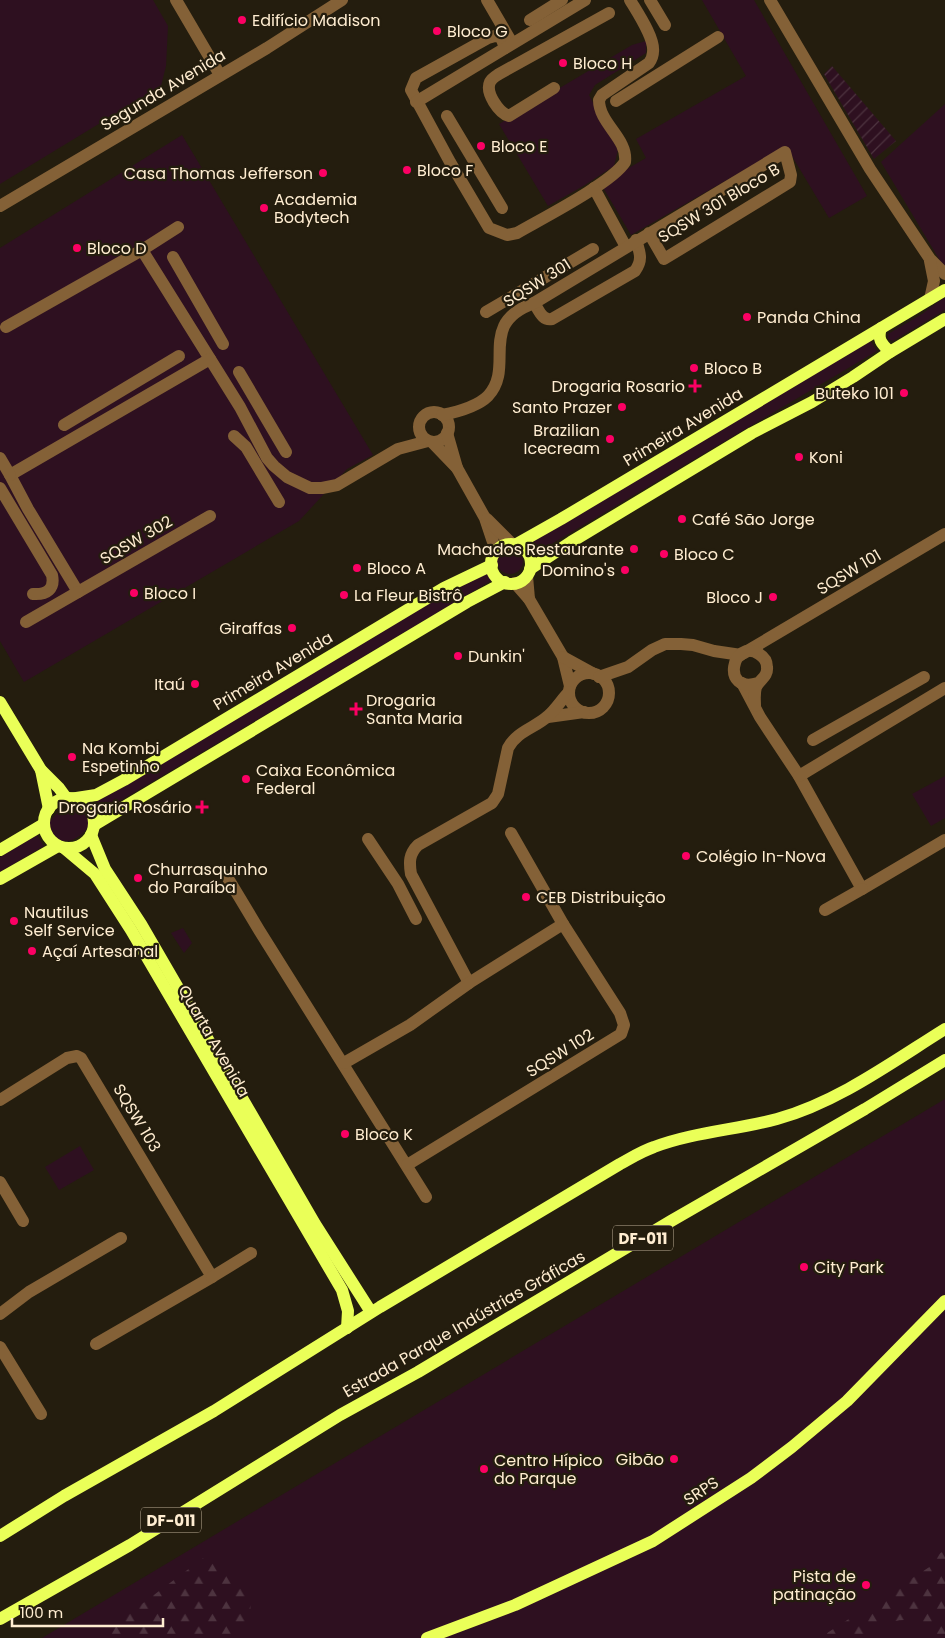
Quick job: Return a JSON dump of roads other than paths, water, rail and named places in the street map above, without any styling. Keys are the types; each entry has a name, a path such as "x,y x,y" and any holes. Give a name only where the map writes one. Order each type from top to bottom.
{"main road":[{"name":"Primeira Avenida","path":"514,544 561,519 945,290"},
{"path":"92,830 93,819 88,807 77,800 69,799 55,803 49,809 44,824 48,837 62,847 71,848 82,844 92,830 460,606 510,583 522,581 529,572 571,542 744,438 853,378 890,352 944,321"},
{"path":"881,328 880,341 890,352"},
{"path":"510,583 497,577 492,565 496,551 503,546 514,544 521,547 530,556 529,572"},
{"name":"Primeira Avenida","path":"69,799 96,795 124,780 411,607 444,588 492,565"},
{"path":"0,702 41,770 69,799"},
{"path":"41,770 49,809"},
{"path":"0,850 44,824"},
{"name":"Quarta Avenida","path":"92,830 105,869 140,924 329,1257"},
{"path":"0,879 62,847"},
{"name":"Quarta Avenida","path":"62,847 95,874 131,930 329,1257"},
{"path":"0,1536 72,1491 214,1411 371,1312 620,1164 652,1147 708,1132 778,1119 805,1109 843,1091 945,1029"},
{"name":"Estrada Parque Indústrias Gráficas","path":"0,1619 130,1545 340,1415 418,1372 945,1060"},
{"path":"329,1257 371,1312"},
{"path":"329,1257 348,1311 347,1328"},
{"name":"SRPS","path":"427,1638 515,1605 653,1541 751,1478 847,1401 945,1301"}],"street":[{"path":"176,0 220,75"},
{"name":"Segunda Avenida","path":"0,206 267,48 342,0"},
{"path":"487,0 509,46"},
{"path":"416,102 509,46 532,26 560,6 585,0"},
{"path":"616,101 649,63 654,50 651,40 630,0"},
{"path":"770,0 870,169 930,258 945,274"},
{"path":"638,13 651,2 665,25"},
{"path":"554,88 509,116 503,113 490,94 489,83 493,78 609,13"},
{"path":"532,26 544,49"},
{"path":"509,46 501,37 488,38 416,78 411,90 416,102 489,228 507,235 517,233 594,188 621,169 626,156 624,148 601,112 599,100 602,95 636,80 718,37"},
{"path":"447,116 502,208"},
{"path":"450,162 470,152"},
{"name":"SQSW 301","path":"446,425 462,411 487,397 493,388 498,374 499,343 504,324 511,315 785,152"},
{"name":"SQSW 301 Bloco B","path":"649,232 664,259 790,182 791,175 785,152"},
{"path":"594,188 631,244"},
{"path":"6,327 142,250 178,226"},
{"name":"SQSW 301 Bloco B","path":"534,303 544,318 552,319 634,271 639,265 641,258 631,244"},
{"path":"486,312 593,249"},
{"path":"142,250 240,407 274,466 287,476 310,488 322,488 337,484 398,448 419,426 425,415 434,412 446,425 457,468 485,518 496,551"},
{"path":"174,257 223,344"},
{"path":"930,258 934,281 930,299"},
{"path":"556,271 565,283"},
{"path":"178,310 197,298"},
{"path":"64,425 179,356"},
{"path":"10,474 210,359"},
{"path":"161,367 169,383"},
{"path":"239,372 286,452"},
{"path":"240,407 255,400"},
{"path":"88,410 94,424"},
{"path":"249,425 265,417"},
{"path":"398,448 441,440 446,425"},
{"path":"419,426 421,434 457,468"},
{"path":"234,436 246,447 279,502"},
{"path":"246,447 258,441"},
{"path":"0,458 78,592"},
{"path":"257,465 268,458"},
{"path":"0,488 52,575 52,588 42,593 33,594"},
{"path":"9,504 22,496"},
{"path":"18,518 28,509"},
{"name":"SQSW 302","path":"26,622 210,516"},
{"path":"485,518 514,544"},
{"name":"SQSW 101","path":"742,654 945,534"},
{"path":"529,572 529,599"},
{"path":"510,583 529,599 564,657 571,703 575,708 584,712"},
{"path":"742,683 747,685 763,680 768,669 764,658 770,637"},
{"path":"470,983 411,874 410,856 418,845 492,803 498,794 511,741 548,717 578,676 584,674 598,676 628,667 652,650 665,644 680,644 742,654 754,652 764,658"},
{"path":"714,651 734,668"},
{"path":"742,654 736,660 735,676 742,683 799,776 862,889"},
{"path":"548,717 584,712 593,713 607,701 606,684 598,676 564,657"},
{"path":"608,695 628,667"},
{"path":"813,740 924,677"},
{"path":"755,706 758,683"},
{"path":"799,776 945,688"},
{"path":"874,705 888,723"},
{"name":"SQSW 102","path":"407,1165 515,1101 621,1034 624,1025 620,1013 564,924 511,833"},
{"path":"368,839 398,884 416,919"},
{"path":"825,910 945,840"},
{"path":"398,884 411,874"},
{"path":"226,875 426,1197"},
{"path":"344,1063 410,1025 470,983 564,924"},
{"name":"SQSW 103","path":"0,1100 67,1058 77,1056 81,1058 212,1277"},
{"path":"0,1182 23,1221"},
{"path":"0,1314 29,1292 121,1238"},
{"path":"96,1344 252,1253"},
{"path":"0,1347 41,1414"}],"place":[{"name":"Edifício Madison","path":"242,20"},
{"name":"Bloco G","path":"437,31"},
{"name":"Bloco H","path":"563,63"},
{"name":"Bloco E","path":"481,146"},
{"name":"Bloco F","path":"407,170"},
{"name":"Casa Thomas Jefferson","path":"323,173"},
{"name":"Academia Bodytech","path":"264,208"},
{"name":"Bloco D","path":"77,248"},
{"name":"Panda China","path":"747,317"},
{"name":"Bloco B","path":"694,368"},
{"name":"Drogaria Rosario","path":"695,386"},
{"name":"Buteko 101","path":"904,393"},
{"name":"Santo Prazer","path":"622,407"},
{"name":"Brazilian Icecream","path":"610,439"},
{"name":"Koni","path":"799,457"},
{"name":"Café São Jorge","path":"682,519"},
{"name":"Machados Restaurante","path":"634,549"},
{"name":"Bloco C","path":"664,554"},
{"name":"Bloco A","path":"357,568"},
{"name":"Domino's","path":"625,570"},
{"name":"Bloco I","path":"134,593"},
{"name":"La Fleur Bistrô","path":"344,595"},
{"name":"Bloco J","path":"773,597"},
{"name":"Giraffas","path":"292,628"},
{"name":"Dunkin'","path":"458,656"},
{"name":"Itaú","path":"195,684"},
{"name":"Drogaria Santa Maria","path":"356,709"},
{"name":"Na Kombi Espetinho","path":"72,757"},
{"name":"Caixa Econômica Federal","path":"246,779"},
{"name":"Drogaria Rosário","path":"202,807"},
{"name":"Colégio In-Nova","path":"686,856"},
{"name":"Churrasquinho do Paraíba","path":"138,878"},
{"name":"CEB Distribuição","path":"526,897"},
{"name":"Nautilus Self Service","path":"14,921"},
{"name":"Açaí Artesanal","path":"32,951"},
{"name":"Bloco K","path":"345,1134"},
{"name":"City Park","path":"804,1267"},
{"name":"Gibão","path":"674,1459"},
{"name":"Centro Hípico do Parque","path":"484,1469"},
{"name":"Pista de patinação","path":"866,1585"}]}
